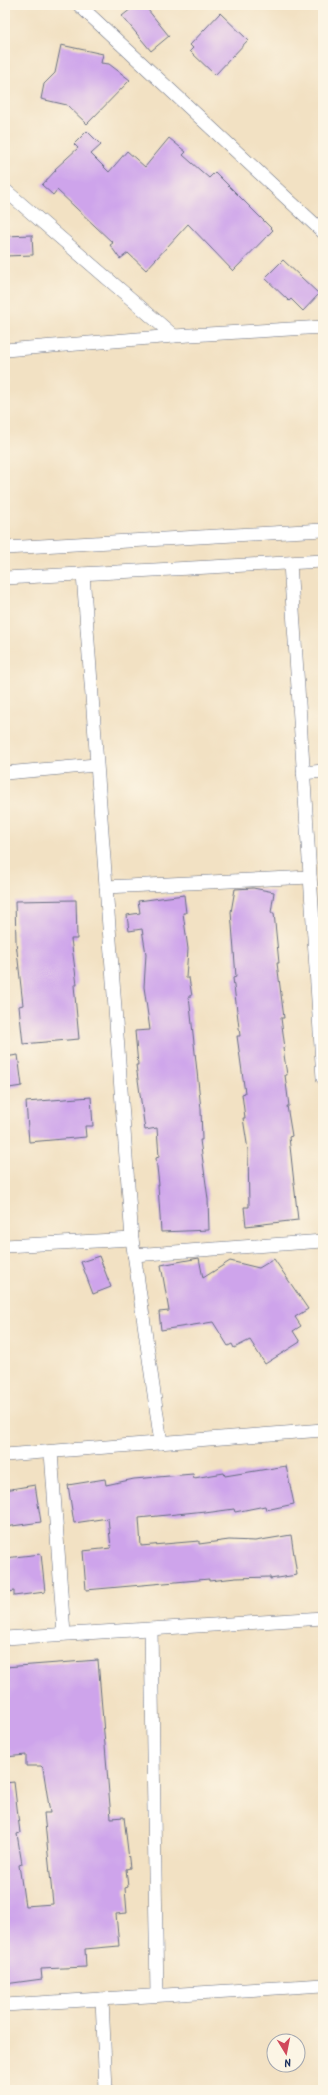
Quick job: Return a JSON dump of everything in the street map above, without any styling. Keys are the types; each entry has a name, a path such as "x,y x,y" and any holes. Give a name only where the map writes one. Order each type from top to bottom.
{"street":[{"path":"79,5 323,232"},
{"path":"5,190 174,336"},
{"path":"5,350 174,336 323,328"},
{"path":"5,546 323,530"},
{"path":"5,578 323,561"},
{"path":"290,563 323,1078"},
{"path":"83,574 132,1239 161,1443"},
{"path":"5,773 96,765"},
{"path":"303,773 323,771"},
{"path":"106,887 310,876"},
{"path":"5,1246 132,1239"},
{"path":"134,1255 323,1241"},
{"path":"5,1455 323,1430"},
{"path":"51,1452 64,1634"},
{"path":"5,1638 323,1618"},
{"path":"151,1629 157,1995"},
{"path":"5,2005 323,1985"},
{"path":"102,1999 106,2090"}],"building":[{"path":"136,5 144,5 169,36 151,51 122,16"},
{"path":"220,13 248,40 215,75 190,51 193,48 190,45"},
{"path":"61,45 103,54 101,63 109,64 130,80 87,124 67,105 41,99 44,84 55,73"},
{"path":"87,131 101,145 91,154 109,172 127,151 145,167 169,138 186,152 183,155 209,178 215,172 273,230 233,271 188,224 146,270 128,253 120,259 110,245 113,243 57,190 53,195 42,185 56,170 55,169 78,148 74,144"},
{"path":"32,235 33,255 5,256 5,236"},
{"path":"283,260 319,294 303,311 291,299 289,301 265,278"},
{"path":"253,888 274,892 271,913 274,913 279,963 277,963 284,1018 281,1018 285,1048 283,1048 287,1075 285,1075 289,1106 287,1106 292,1136 289,1137 298,1220 246,1226 244,1207 249,1207 248,1150 243,1118 245,1118 242,1094 245,1093 237,1036 240,1036 233,978 236,977 231,912 235,889"},
{"path":"184,895 186,913 183,913 188,949 186,978 189,978 192,996 189,996 201,1109 202,1140 200,1140 208,1199 209,1230 161,1232 156,1158 159,1157 157,1128 145,1130 136,1065 138,1065 135,1031 150,1030 144,987 146,954 142,929 129,931 127,915 140,913 138,901"},
{"path":"76,900 77,939 71,939 77,985 74,985 79,1039 23,1044 19,1006 23,1005 16,942 15,901"},
{"path":"18,1055 22,1086 9,1088 5,1057"},
{"path":"91,1097 93,1126 85,1126 86,1137 29,1142 26,1102"},
{"path":"99,1256 111,1287 93,1294 81,1262"},
{"path":"199,1258 203,1278 230,1261 259,1268 274,1259 308,1309 295,1317 301,1326 293,1331 300,1342 265,1364 250,1340 234,1348 232,1344 228,1346 213,1322 161,1330 159,1312 169,1311 161,1265"},
{"path":"286,1466 294,1504 266,1510 265,1506 235,1512 234,1509 205,1513 205,1511 139,1518 141,1546 199,1541 199,1544 229,1540 255,1541 291,1535 297,1575 270,1579 270,1577 236,1578 209,1581 209,1579 86,1590 83,1551 111,1548 108,1518 74,1523 68,1485 105,1479 106,1485 134,1479 193,1474 194,1478 224,1473 225,1476"},
{"path":"35,1485 41,1522 5,1527 5,1490"},
{"path":"41,1554 45,1592 14,1596 14,1591 5,1593 5,1558"},
{"path":"98,1660 111,1818 124,1817 130,1868 126,1869 128,1887 125,1888 127,1913 116,1914 119,1946 85,1949 86,1967 41,1969 42,1979 5,1984 5,1783 14,1782 20,1833 17,1834 22,1864 19,1865 25,1906 53,1904 44,1813 50,1813 43,1768 41,1766 26,1766 26,1755 5,1757 5,1667"}]}
